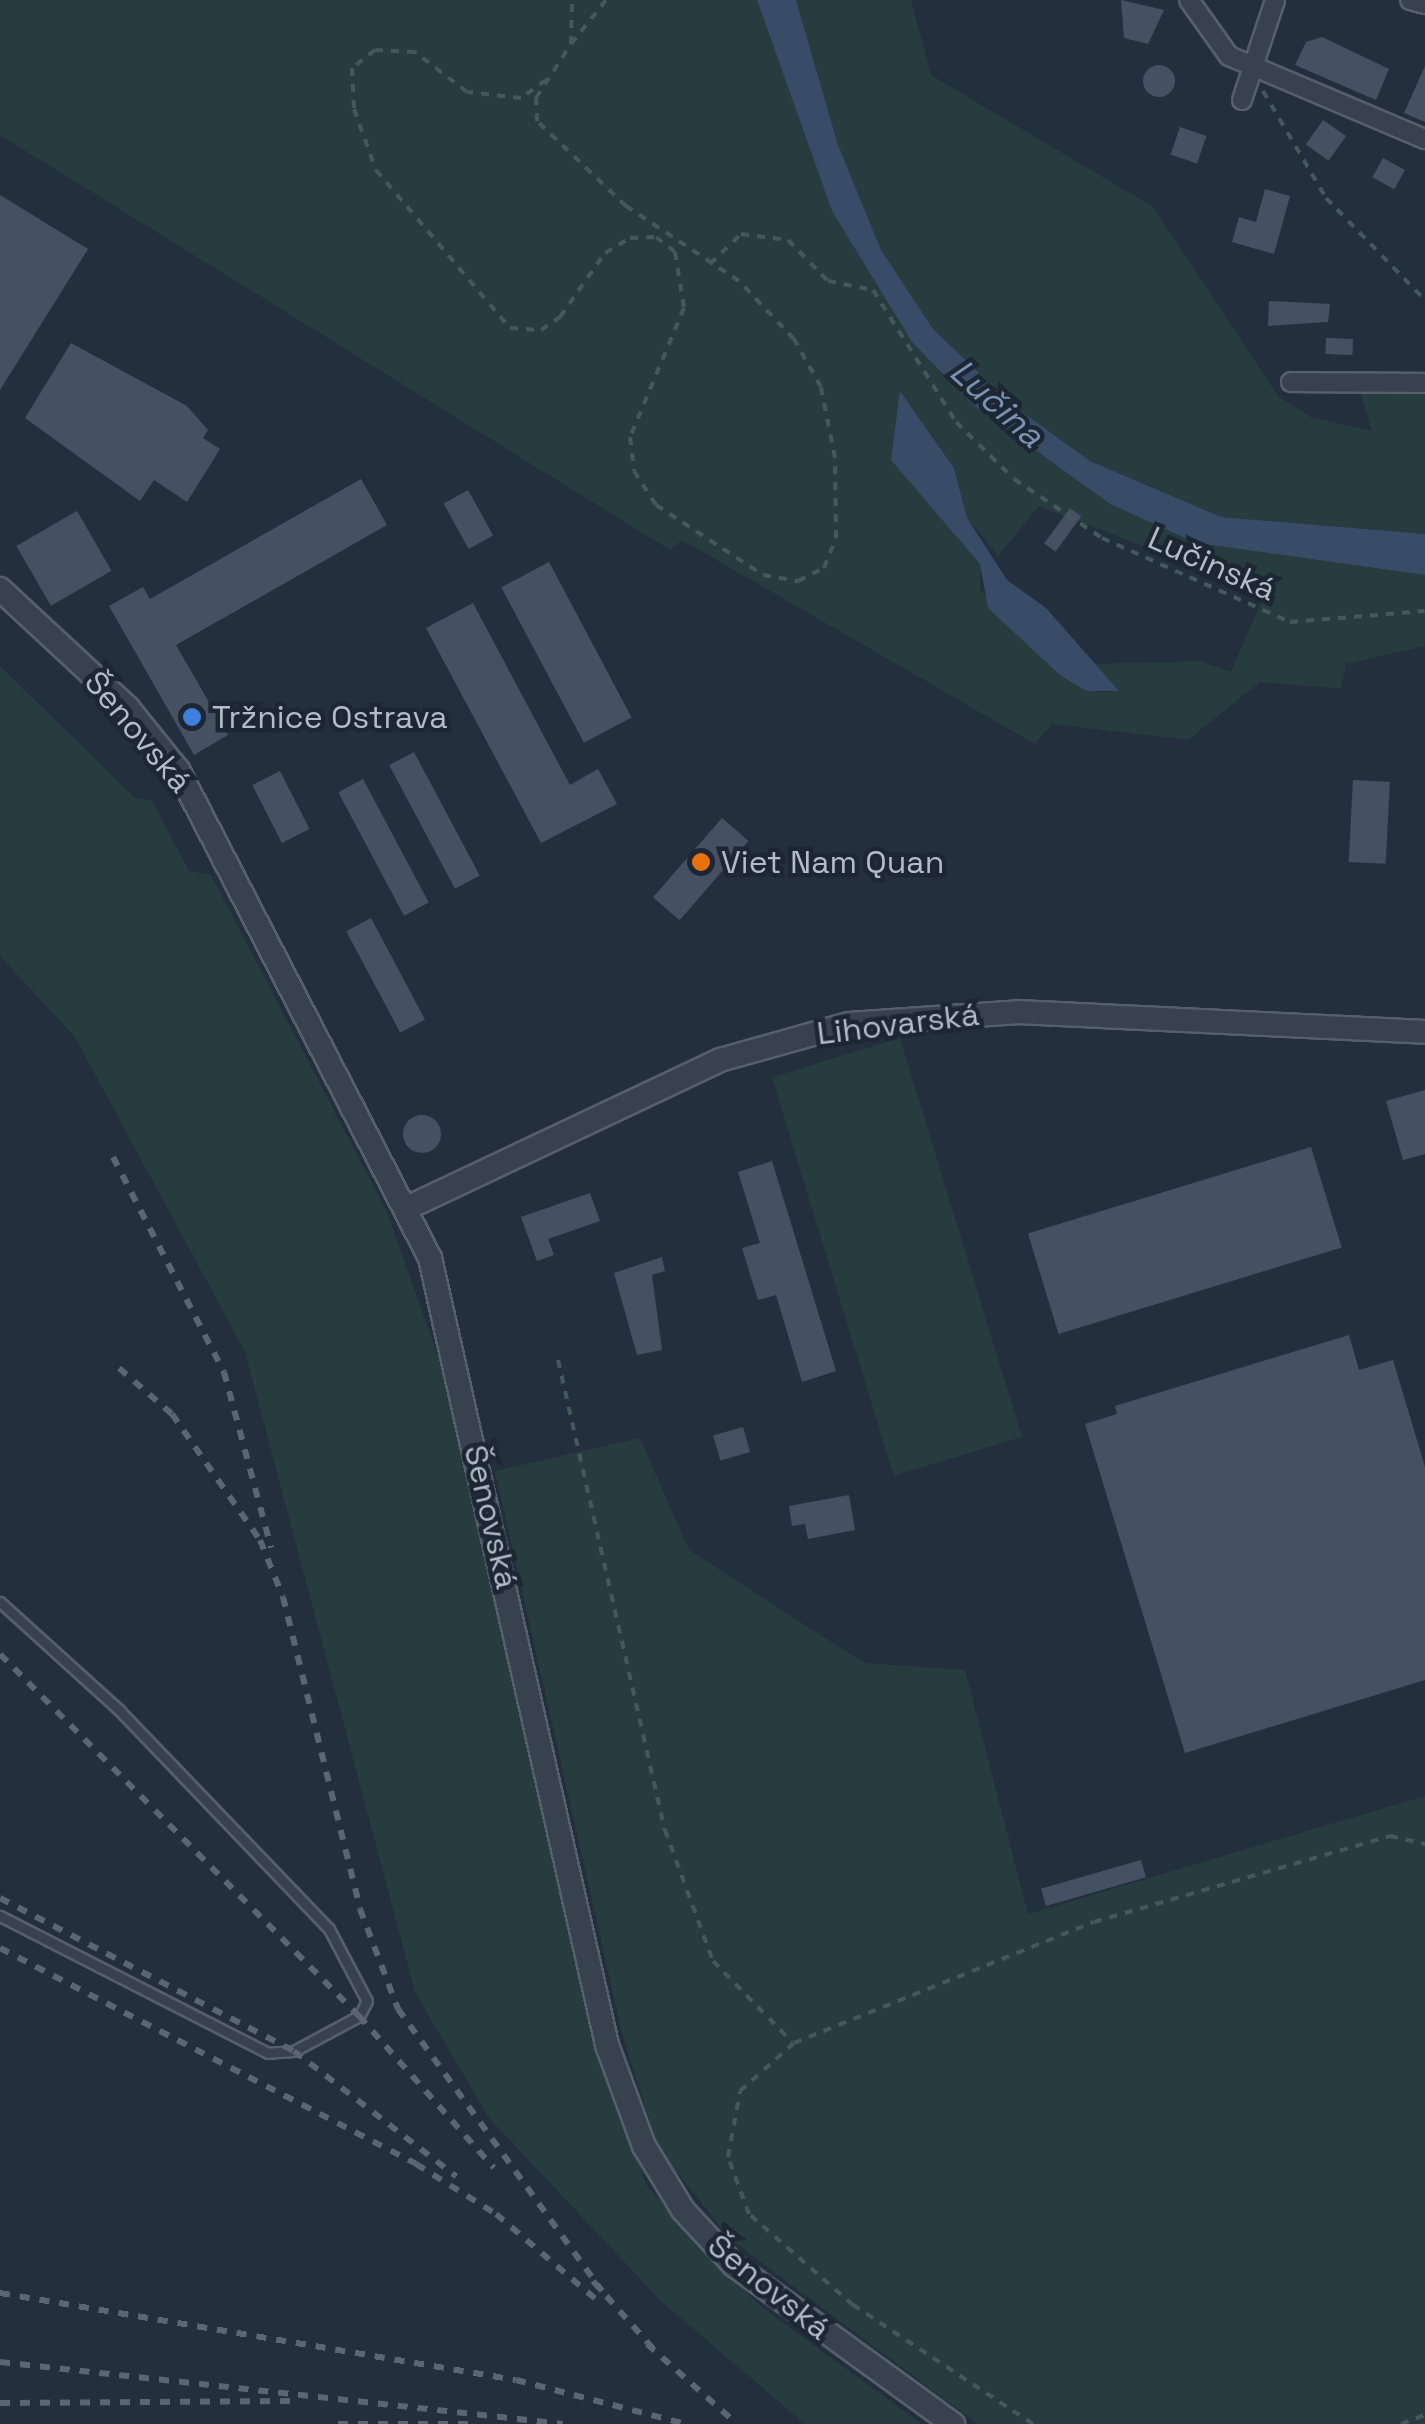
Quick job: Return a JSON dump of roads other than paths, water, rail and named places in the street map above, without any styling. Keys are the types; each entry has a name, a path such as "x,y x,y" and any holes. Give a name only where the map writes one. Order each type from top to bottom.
{"street":[{"path":"1189,0 1229,56 1425,139"},
{"path":"1242,100 1274,0"},
{"path":"1410,0 1425,4"},
{"path":"1291,382 1425,383"},
{"name":"Šenovská","path":"0,589 128,708 178,770 407,1208 446,1318 607,2045 644,2146 683,2210 734,2265 953,2424"},
{"name":"Lihovarská","path":"407,1208 720,1060 849,1024 1019,1012 1425,1032"}],"lane":[{"path":"0,1602 119,1710 328,1929 367,2001 359,2016 294,2051 268,2053 0,1916"}],"water":[{"name":"Lučina","path":"757,0 796,0 838,145 881,250 933,329 1014,406 1090,461 1221,517 1425,534 1425,575 1196,543 1110,504 973,405 912,342 832,211"},
{"path":"900,391 954,468 967,518 1007,580 1046,608 1119,691 1087,691 1061,676 988,608 980,564 891,460"}],"railway":[{"path":"113,1157 224,1372 271,1548"},
{"path":"119,1368 172,1414 260,1540 283,1597 360,1909 398,2009 602,2291"},
{"path":"0,1654 359,2016 494,2168"},
{"path":"0,1898 294,2051 456,2176"},
{"path":"0,1948 416,2164 496,2214 598,2301"},
{"path":"593,2281 656,2352"},
{"path":"0,2293 516,2380 686,2424"},
{"path":"647,2344 737,2424"},
{"path":"0,2362 563,2424"},
{"path":"0,2403 297,2401"},
{"path":"338,2424 476,2424"}],"place":[{"name":"Tržnice Ostrava","path":"192,717"},
{"name":"Viet Nam Quan","path":"701,862"}]}
